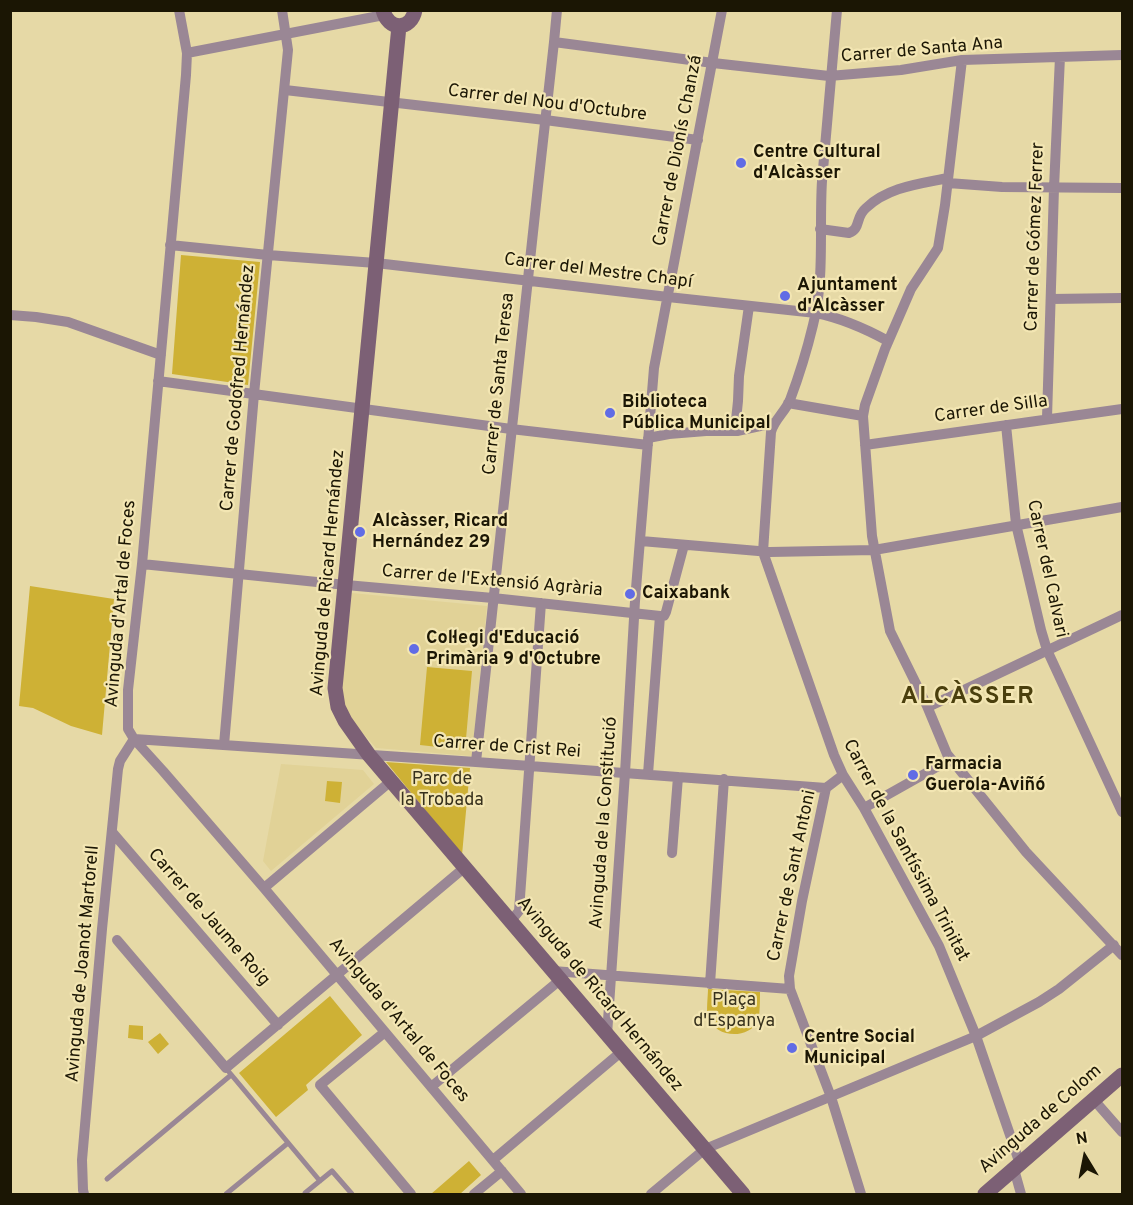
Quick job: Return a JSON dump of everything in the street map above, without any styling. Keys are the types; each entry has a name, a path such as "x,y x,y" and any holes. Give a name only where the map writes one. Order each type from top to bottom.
{"street":[{"name":"Avinguda d'Artal de Foces","path":"179,10 187,53 186,75 142,564 128,690 128,729 134,740 264,888 521,1194"},
{"name":"Carrer de Godofred Hernández","path":"224,745 254,394 285,90 288,50 282,10"},
{"path":"187,53 384,13 390,23 399,26 411,21 415,10"},
{"name":"Carrer de Santa Teresa","path":"476,762 555,42 556,10"},
{"name":"Carrer de Dionís Chanzá","path":"648,442 654,368 722,10"},
{"path":"763,552 772,427 788,403 816,313 820,284 822,181 837,10"},
{"name":"Avinguda de Ricard Hernández","path":"399,26 335,688 338,707 369,755 743,1194"},
{"name":"Carrer de Santa Ana","path":"555,42 713,63 832,75 901,70 962,60 1122,55"},
{"name":"Carrer de Gómez Ferrer","path":"1047,418 1053,188 1060,57"},
{"path":"651,1194 705,1149 976,1036 1039,1002 1119,948 1026,852 951,759 890,631 874,550 863,416 888,341 912,289 938,248 962,60"},
{"name":"Carrer del Nou d'Octubre","path":"285,90 698,140"},
{"path":"820,230 852,233 856,230 862,212 885,193 948,180 1002,187 1122,188"},
{"name":"Carrer del Mestre Chapí","path":"170,245 268,255 376,262 816,313 849,323 888,341"},
{"path":"1051,299 1122,298"},
{"path":"735,430 739,376 749,306"},
{"path":"10,315 68,322 161,355"},
{"path":"158,381 511,429 648,442 669,434 735,430 774,423"},
{"path":"788,403 863,416"},
{"name":"Carrer de Silla","path":"865,445 1122,409"},
{"name":"Carrer del Calvari","path":"1006,425 1017,524 1041,630 1047,650 1122,812"},
{"name":"Avinguda de la Constitució","path":"607,1035 626,772 634,613 648,442"},
{"path":"641,541 763,552 874,550 1122,507"},
{"path":"648,774 660,616 664,616 666,612 684,545"},
{"name":"Carrer de la Santíssima Trinitat","path":"763,552 834,755 939,946 976,1036 1017,1167 1021,1194"},
{"name":"Carrer de l'Extensió Agrària","path":"142,564 660,616"},
{"path":"511,921 519,911 541,603"},
{"path":"928,707 1122,615"},
{"path":"342,754 355,735"},
{"name":"Carrer de Crist Rei","path":"134,740 626,772 826,788"},
{"name":"Avinguda de Joanot Martorell","path":"84,1194 82,1160 112,832 120,761 134,740"},
{"path":"864,808 951,759"},
{"name":"Carrer de Sant Antoni","path":"843,775 826,788 789,976 790,989 831,1097 861,1194"},
{"path":"672,853 678,777"},
{"path":"710,984 724,780"},
{"path":"264,888 391,781"},
{"name":"Carrer de Jaume Roig","path":"112,832 278,1025"},
{"path":"117,940 228,1071 336,975 464,868"},
{"path":"431,1086 556,975 611,976 790,989"},
{"path":"385,1032 320,1085 411,1194"},
{"path":"494,1160 621,1052"},
{"name":"Avinguda de Colom","path":"985,1194 1122,1075"},
{"path":"1094,1100 1122,1132"},
{"path":"474,1194 502,1171"}],"lane":[{"path":"107,1179 228,1071 320,1181"},
{"path":"226,1194 288,1143"},
{"path":"307,1194 305,1193 332,1171 352,1194"}],"shaded area":[{"name":"Col·legi d'Educació Primària 9 d'Octubre","path":"352,593 487,606 472,756 376,748 353,722 341,693"},
{"path":"281,764 363,770 374,784 271,871 263,861"}],"green space":[{"path":"181,255 260,262 248,385 172,374"},
{"path":"30,586 114,599 102,735 71,726 33,708 19,706"},
{"path":"427,667 472,671 465,750 420,745"},
{"name":"Parc de la Trobada","path":"386,762 470,768 462,855"},
{"path":"327,781 342,782 340,803 325,801"},
{"name":"Plaça d'Espanya","path":"708,989 760,992 758,1021 753,1027 740,1034 724,1033 717,1029 708,1017"},
{"path":"330,996 362,1035 306,1085 308,1090 276,1117 239,1073"},
{"path":"129,1025 143,1026 143,1040 128,1038"},
{"path":"160,1033 169,1044 158,1054 148,1042"},
{"path":"469,1161 481,1175 460,1194 431,1194"}],"place":[{"name":"Centre Cultural d'Alcàsser","path":"741,163"},
{"name":"Ajuntament d'Alcàsser","path":"785,296"},
{"name":"Biblioteca Pública Municipal","path":"610,413"},
{"name":"Alcàsser, Ricard Hernández 29","path":"360,532"},
{"name":"Caixabank","path":"630,594"},
{"name":"Col·legi d'Educació Primària 9 d'Octubre","path":"414,649"},
{"name":"Farmacia Guerola-Aviñó","path":"913,775"},
{"name":"Centre Social Municipal","path":"792,1048"}],"district":[{"name":"ALCÀSSER","path":"968,698"}]}
